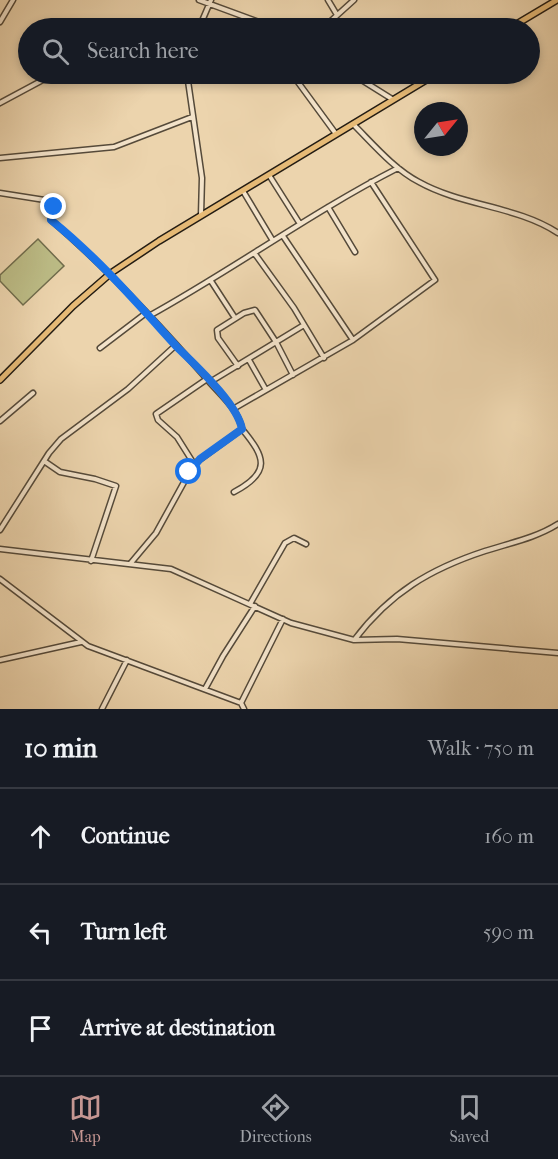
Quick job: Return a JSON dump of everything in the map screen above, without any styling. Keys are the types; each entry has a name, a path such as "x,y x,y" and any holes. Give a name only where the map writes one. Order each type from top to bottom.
{"main road":[{"path":"527,18 557,0"},
{"path":"0,380 73,306 111,273 201,215 418,84"}],"street":[{"path":"0,22 13,0"},
{"path":"199,0 250,18"},
{"path":"328,0 337,15"},
{"path":"334,18 354,0"},
{"path":"203,18 210,2"},
{"path":"0,103 35,84"},
{"path":"188,84 202,178 201,215"},
{"path":"299,84 336,134"},
{"path":"368,84 392,99"},
{"path":"0,158 114,147 192,117"},
{"path":"352,124 398,168 426,186 537,222 558,233"},
{"path":"100,348 148,314 211,281 328,207 398,168"},
{"path":"269,175 300,224"},
{"path":"232,409 353,340 435,280 371,182"},
{"path":"243,191 273,241"},
{"path":"0,192 51,201 54,207 51,220 66,230 111,273 232,409 242,429 260,452 261,462 254,479 234,492"},
{"path":"328,207 354,252"},
{"path":"283,236 353,340"},
{"path":"255,254 324,358"},
{"path":"211,281 236,318"},
{"path":"238,366 216,333 222,326 255,310 276,342 292,375"},
{"path":"194,464 177,437 158,420 156,414 304,325"},
{"path":"0,530 44,461 61,439 128,389 176,345"},
{"path":"249,360 266,390"},
{"path":"0,421 33,393"},
{"path":"130,564 156,533 194,464 242,429"},
{"path":"44,461 60,472 96,479 116,486 91,561"},
{"path":"354,640 379,609 408,586 462,560 542,533 558,524"},
{"path":"250,604 285,543 294,538 306,544"},
{"path":"0,549 171,569 283,619 354,640 397,639 558,653"},
{"path":"0,579 82,642 241,703 244,709"},
{"path":"205,689 255,606"},
{"path":"241,703 283,619"},
{"path":"0,660 82,642"},
{"path":"102,709 127,660"}],"green space":[{"path":"38,239 64,266 23,305 0,281 0,275"}],"route":[{"path":"54,207 51,220 66,230 129,292 194,364 240,420 242,429 200,459 189,472"}]}
